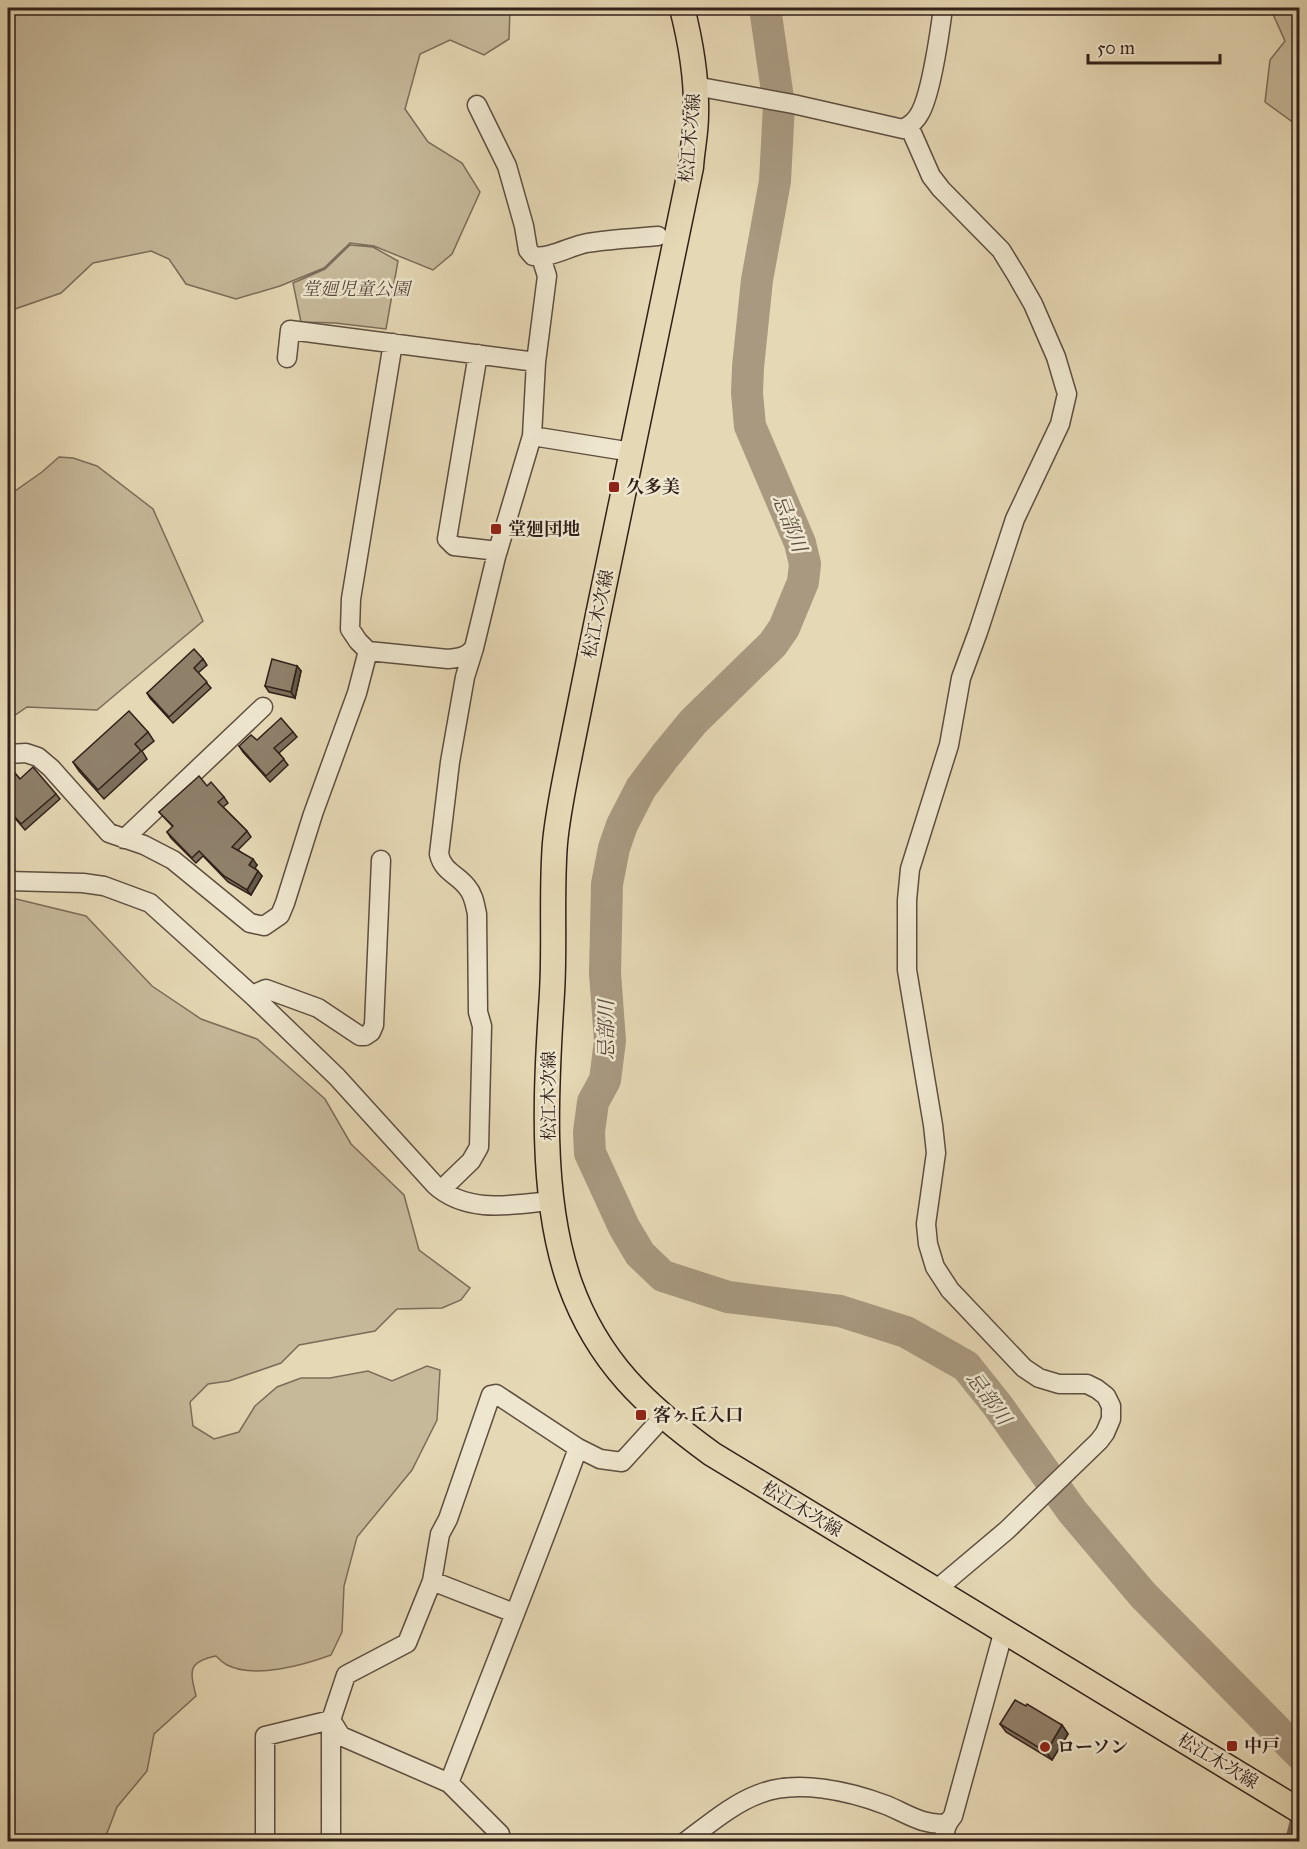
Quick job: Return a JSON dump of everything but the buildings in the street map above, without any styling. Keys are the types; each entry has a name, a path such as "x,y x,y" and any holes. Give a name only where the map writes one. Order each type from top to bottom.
{"main road":[{"name":"松江木次線","path":"682,8 690,39 695,86 696,116 691,167 561,798 555,844 553,979 548,1058 550,1201 560,1252 571,1286 586,1322 608,1359 663,1417 712,1454 1292,1807"}],"street":[{"path":"695,86 793,104 903,129 909,126 921,112 943,8"},
{"path":"477,105 507,166 521,214 528,250 533,255 541,257 587,243 658,236"},
{"path":"909,126 931,176 1001,250 1017,276 1033,304 1056,357 1067,394 1060,424 1015,519 961,678 949,744 910,869 907,970 936,1153 926,1224 928,1244 935,1267 950,1290 1024,1368 1039,1378 1059,1384 1087,1384 1106,1396 1112,1412 1109,1426 1099,1441 1007,1530 937,1589"},
{"path":"441,1190 471,1161 479,1147 482,1026 478,1012 475,900 468,887 442,863 439,854 445,793 465,677 498,551 532,436 536,362 547,276 541,257"},
{"path":"287,358 291,330 536,362"},
{"path":"393,343 350,612 351,629 368,651 448,660 469,655 474,648"},
{"path":"478,354 447,539 454,546 498,551"},
{"path":"532,436 632,452"},
{"path":"8,754 26,753 38,757 51,768 108,833 144,844 173,860 250,922 264,926 280,915 285,903 353,703 368,651"},
{"path":"124,839 263,707"},
{"path":"252,995 266,989 318,1008 360,1036 371,1032 374,1024 381,860"},
{"path":"8,881 82,883 104,886 150,903 252,995 337,1077 441,1190 457,1200 489,1206 550,1201"},
{"path":"331,1842 331,1720 346,1675 407,1643 432,1581 441,1534 491,1395 496,1394 578,1448 600,1459 622,1462 663,1417"},
{"path":"449,1783 514,1613 530,1579 578,1448"},
{"path":"432,1581 514,1613"},
{"path":"945,1842 944,1834 947,1823 953,1816 1004,1630"},
{"path":"331,1720 341,1736 449,1783 500,1834 495,1842"},
{"path":"265,1842 264,1736 331,1720"},
{"path":"685,1842 739,1803 760,1793 787,1788 820,1788 852,1793 930,1824 947,1823"}],"green space":[{"path":"8,8 510,8 509,39 484,55 450,40 420,54 405,109 428,142 462,163 480,192 452,254 433,270 374,246 350,243 324,268 280,286 236,299 186,284 169,259 151,251 93,263 61,293 15,309 8,315"},
{"path":"1265,8 1299,8 1299,183 1294,148 1298,126 1265,102 1270,60 1285,41 1272,12"},
{"name":"堂廻児童公園","path":"350,245 373,247 398,261 386,329 301,322 293,283 325,269"},
{"path":"59,457 73,458 97,466 153,509 203,621 97,710 27,707 8,720 8,496"},
{"path":"8,897 86,916 152,986 201,1019 257,1039 325,1099 351,1144 404,1195 419,1250 470,1288 461,1300 442,1308 397,1309 375,1331 299,1345 281,1363 229,1381 208,1384 190,1402 193,1426 214,1439 239,1432 255,1406 277,1387 301,1378 330,1378 368,1371 392,1381 427,1366 440,1370 437,1420 412,1470 357,1537 344,1586 342,1632 331,1655 307,1663 265,1671 238,1669 226,1664 216,1656 195,1665 192,1674 196,1696 154,1734 147,1771 117,1807 104,1841 8,1841"}],"waterway":[{"name":"忌部川","path":"765,8 779,105 775,181 757,280 747,393 750,426 800,543 805,564 803,582 784,628 773,644 693,722 641,788 622,825 614,848 607,884 605,973 610,1041 605,1080 593,1102 589,1132 590,1153 624,1227 640,1254 663,1276 728,1297 840,1311 906,1332 966,1366 998,1406 1072,1511 1143,1595 1300,1754"},
{"path":"1287,1842 1294,1814"}],"place":[{"name":"久多美","path":"614,487"},
{"name":"堂廻団地","path":"496,529"},
{"name":"客ヶ丘入口","path":"641,1415"},
{"name":"中戸","path":"1232,1746"},
{"name":"ローソン","path":"1045,1747"}]}
